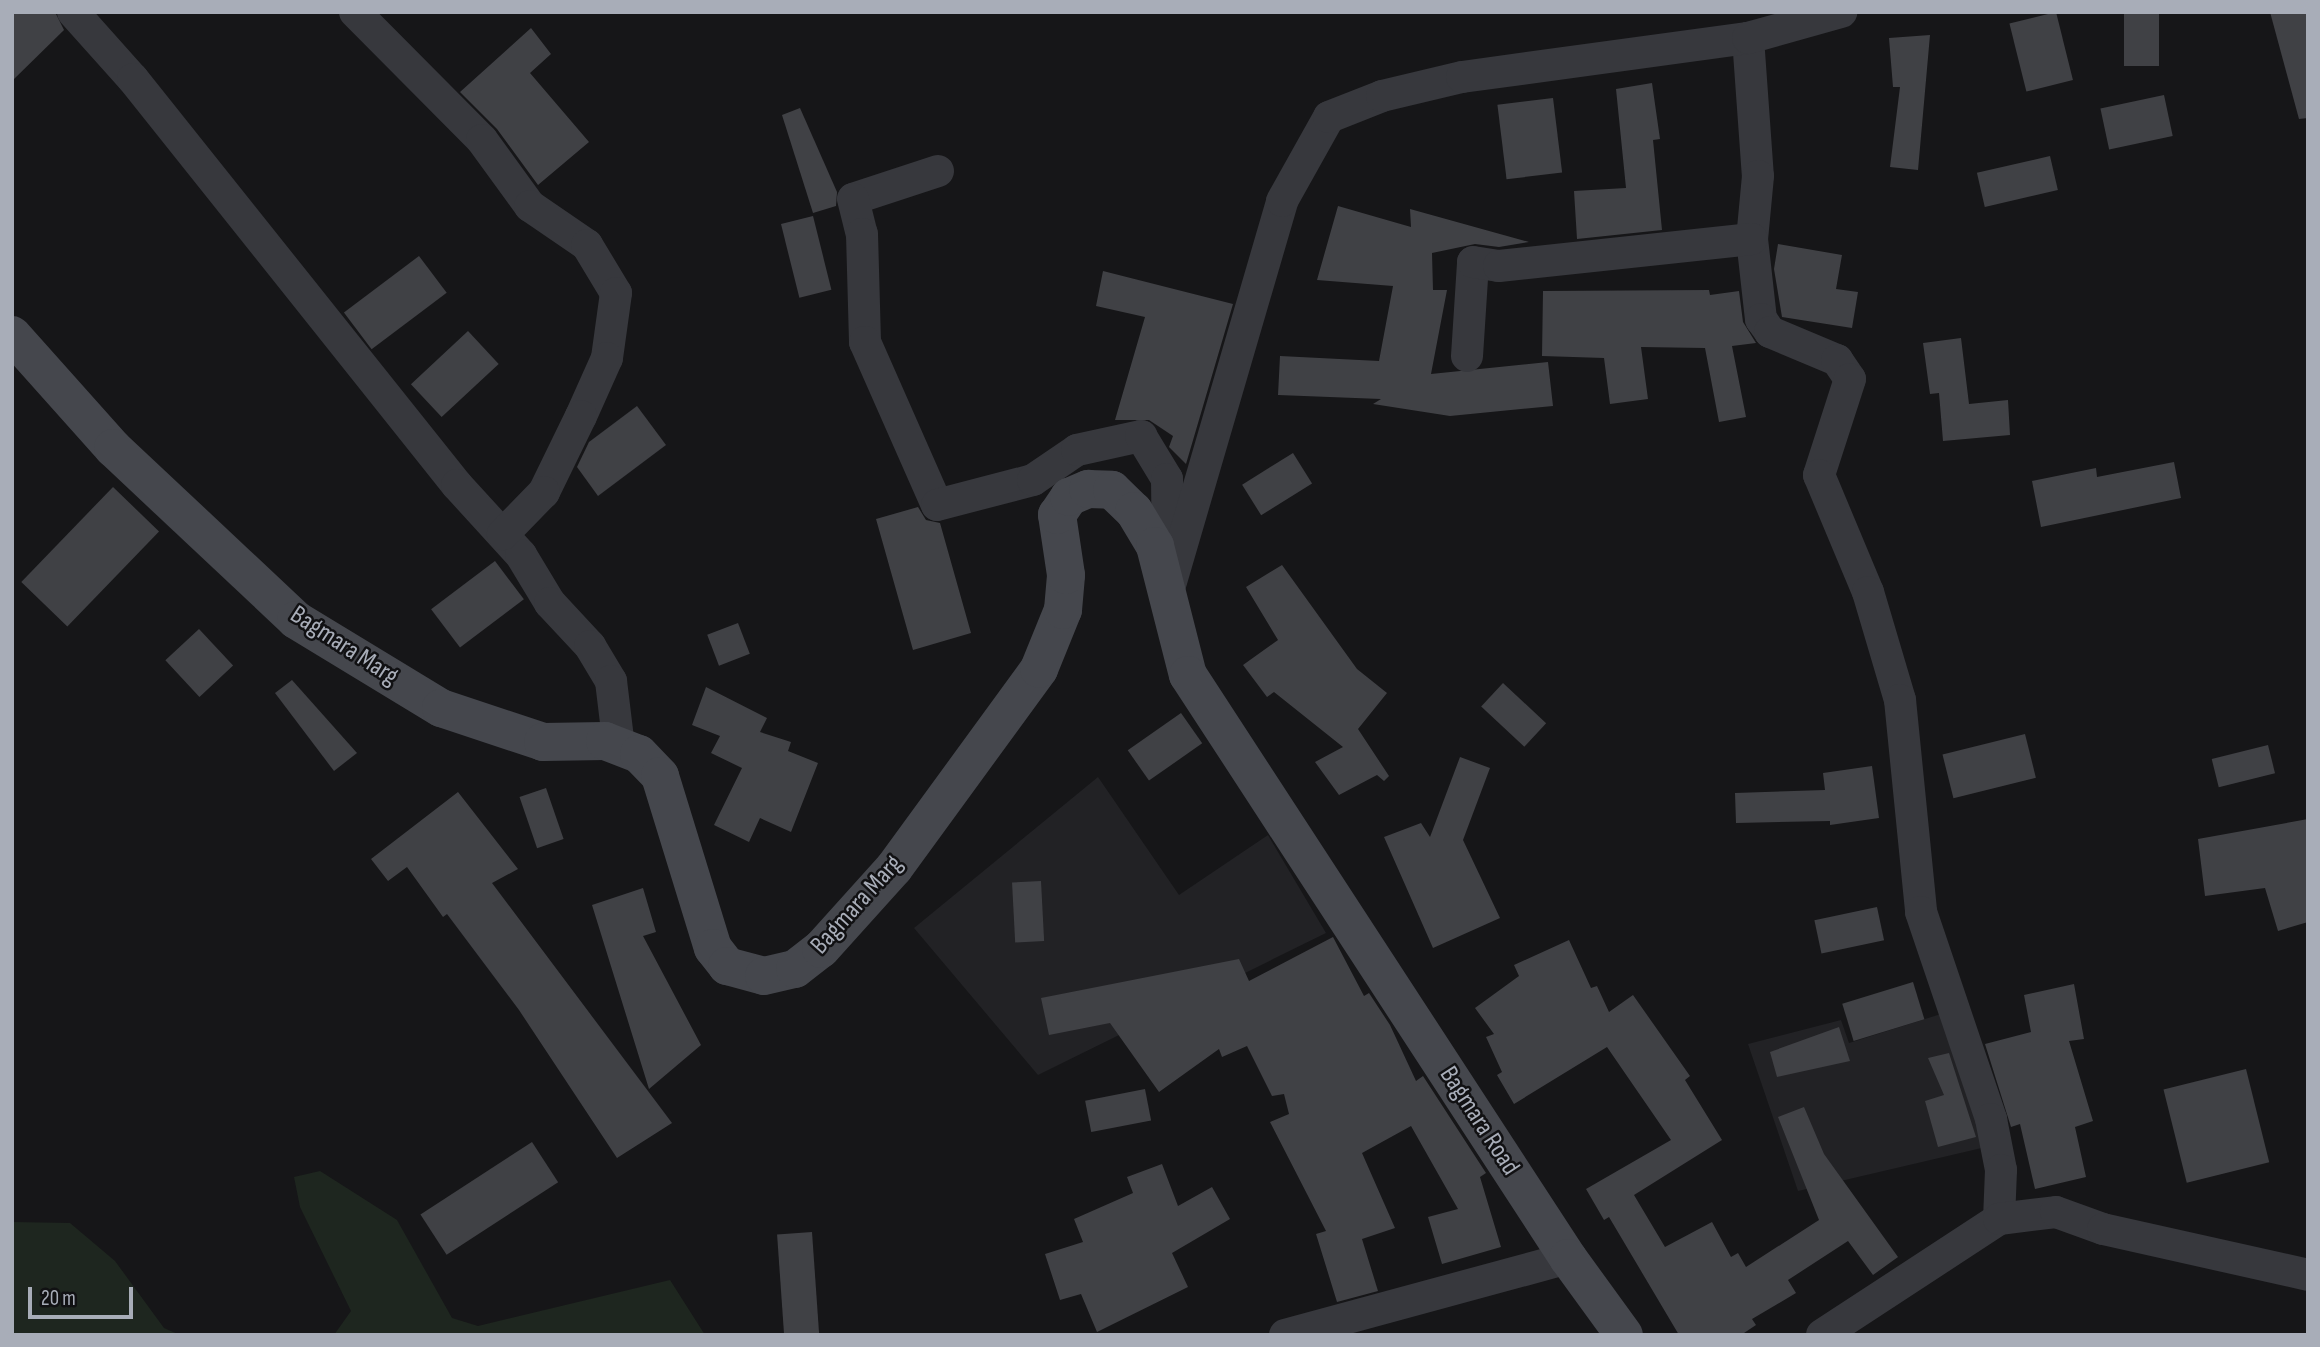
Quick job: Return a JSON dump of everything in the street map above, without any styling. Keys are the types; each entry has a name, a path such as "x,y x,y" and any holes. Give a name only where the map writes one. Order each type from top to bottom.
{"main road":[{"name":"Bagmara Marg","path":"12,335 113,448 296,620 441,708 543,741 604,741 639,754 660,776 706,932 727,966 764,976 795,969 821,949 894,868 1039,669 1063,610 1066,575 1057,515 1069,497 1088,489 1112,490 1134,511 1155,545 1188,675 1265,799 1340,903"},
{"name":"Bagmara Road","path":"1340,903 1567,1258 1625,1335"}],"street":[{"path":"72,12 133,79 503,534 611,681 619,747"},
{"path":"355,12 482,140 530,206 587,245 616,293 607,358 581,416 544,492 503,534"},
{"path":"1168,592 1282,201 1329,117 1382,96 1462,77 1748,38 1841,12"},
{"path":"1748,38 1758,176 1752,239 1761,319 1770,332 1837,360 1850,379 1819,475 1868,593 1900,700 1922,912 1957,1005 1991,1119 2001,1170 1999,1219"},
{"path":"938,171 853,199 862,234 865,342 937,505 1032,480 1077,450 1141,436 1167,479 1168,592"},
{"path":"1466,356 1473,262 1499,266 1752,239"},
{"path":"1822,1335 1999,1219 2056,1212 2104,1228 2308,1275"},
{"path":"1285,1335 1567,1258"}],"shaded area":[{"path":"1098,777 1179,895 1268,835 1326,933 1038,1075 914,928"},
{"path":"1944,1013 1986,1147 1798,1191 1748,1044 1841,1020 1849,1043"},
{"path":"320,1171 397,1220 452,1318 478,1326 670,1280 705,1335 334,1335 351,1311 300,1207 294,1177"},
{"path":"12,1222 70,1223 115,1261 164,1328 180,1335 12,1335"}],"building":[{"path":"12,12 55,12 64,30 12,81"},
{"path":"2056,12 2073,80 2026,92 2009,24"},
{"path":"2124,12 2159,12 2159,66 2124,66"},
{"path":"2270,12 2308,12 2308,118 2299,119"},
{"path":"531,28 551,54 530,73 589,142 538,185 497,129 460,92"},
{"path":"1930,35 1918,170 1890,167 1900,87 1893,87 1889,38"},
{"path":"1652,83 1660,139 1653,140 1662,230 1577,239 1574,191 1626,188 1616,89"},
{"path":"2164,95 2173,136 2109,150 2100,109"},
{"path":"1553,98 1562,172 1507,179 1497,105"},
{"path":"800,108 837,192 836,206 813,213 782,115"},
{"path":"2050,156 2058,190 1985,207 1977,173"},
{"path":"1338,206 1411,227 1410,209 1529,242 1499,247 1475,244 1432,253 1433,290 1447,290 1431,374 1548,362 1553,406 1450,416 1373,404 1381,399 1278,395 1280,356 1379,361 1393,286 1317,280"},
{"path":"813,216 831,290 799,298 781,224"},
{"path":"1778,244 1842,255 1836,289 1858,292 1852,328 1782,317 1774,269"},
{"path":"419,256 447,293 372,349 344,313"},
{"path":"1103,271 1233,304 1186,464 1169,447 1173,436 1149,420 1115,420 1145,317 1096,306"},
{"path":"1709,290 1710,295 1739,291 1743,322 1756,343 1732,346 1746,417 1719,422 1705,348 1641,347 1648,399 1610,404 1604,358 1542,356 1543,291"},
{"path":"468,331 499,364 442,417 411,384"},
{"path":"1961,338 1969,404 2008,400 2010,435 1943,441 1939,393 1930,394 1923,343"},
{"path":"637,406 666,445 598,496 577,467 589,442"},
{"path":"1293,453 1312,484 1261,515 1242,485"},
{"path":"2174,462 2181,498 2041,527 2032,481 2096,468 2097,477"},
{"path":"113,487 159,531 67,626 21,582"},
{"path":"918,507 926,520 940,523 971,633 913,650 876,519"},
{"path":"495,561 524,599 460,647 431,609"},
{"path":"1282,565 1357,669 1387,693 1358,729 1389,776 1384,781 1377,775 1339,795 1315,762 1343,747 1274,692 1267,697 1243,665 1278,640 1246,587"},
{"path":"738,623 750,654 719,666 707,635"},
{"path":"199,629 233,666 199,697 165,660"},
{"path":"292,680 357,753 334,771 275,693"},
{"path":"1503,683 1546,723 1524,747 1481,706"},
{"path":"706,687 767,718 760,732 791,742 788,751 818,763 791,832 760,818 749,842 714,825 742,768 711,753 720,736 692,725"},
{"path":"1181,713 1202,743 1149,781 1128,750"},
{"path":"2025,734 2036,778 1953,798 1943,755"},
{"path":"2268,745 2275,773 2219,787 2212,759"},
{"path":"1460,757 1490,768 1463,840 1500,918 1433,948 1384,837 1421,823 1430,837"},
{"path":"1872,766 1879,818 1830,825 1830,821 1736,823 1735,793 1825,790 1823,773"},
{"path":"546,788 564,839 537,848 520,797"},
{"path":"458,792 518,869 492,883 672,1123 617,1158 519,1010 447,914 443,917 407,867 388,881 371,859"},
{"path":"2308,819 2308,922 2278,931 2265,888 2205,896 2198,839"},
{"path":"1041,881 1044,941 1015,942 1012,883"},
{"path":"643,888 656,932 643,936 701,1045 649,1089 592,905"},
{"path":"1877,907 1884,940 1821,954 1814,920"},
{"path":"1333,937 1364,996 1369,993 1390,1025 1416,1081 1423,1076 1486,1173 1480,1177 1501,1247 1442,1264 1428,1217 1458,1209 1411,1126 1362,1153 1395,1228 1362,1239 1378,1291 1337,1302 1316,1234 1326,1231 1270,1122 1289,1114 1284,1094 1272,1096 1247,1046 1222,1057 1219,1049 1159,1092 1110,1023 1049,1035 1041,998 1239,959 1249,981"},
{"path":"1569,940 1591,988 1597,986 1609,1012 1633,995 1690,1076 1685,1080 1722,1140 1634,1195 1665,1247 1712,1222 1731,1257 1738,1253 1746,1267 1819,1220 1778,1117 1804,1107 1824,1154 1898,1257 1873,1275 1848,1241 1788,1280 1796,1293 1752,1319 1756,1325 1741,1335 1679,1335 1609,1217 1604,1220 1586,1189 1671,1140 1607,1047 1514,1104 1497,1075 1502,1072 1486,1037 1494,1034 1475,1008 1519,976 1514,965"},
{"path":"1913,982 1924,1019 1854,1041 1842,1004"},
{"path":"2074,984 2084,1039 2069,1041 2093,1121 2075,1127 2086,1177 2035,1189 2020,1124 2011,1127 1985,1044 2031,1032 2024,995"},
{"path":"1839,1027 1850,1061 1777,1077 1770,1052"},
{"path":"1949,1053 1976,1137 1938,1147 1925,1101 1944,1095 1928,1058"},
{"path":"2246,1069 2269,1162 2187,1183 2164,1090"},
{"path":"1145,1089 1151,1120 1091,1132 1085,1101"},
{"path":"532,1142 558,1182 447,1255 420,1214"},
{"path":"1162,1164 1178,1206 1212,1187 1230,1219 1172,1253 1188,1287 1097,1332 1081,1294 1060,1300 1045,1254 1083,1242 1074,1219 1133,1193 1127,1177"},
{"path":"812,1232 819,1335 784,1335 777,1234"}]}
